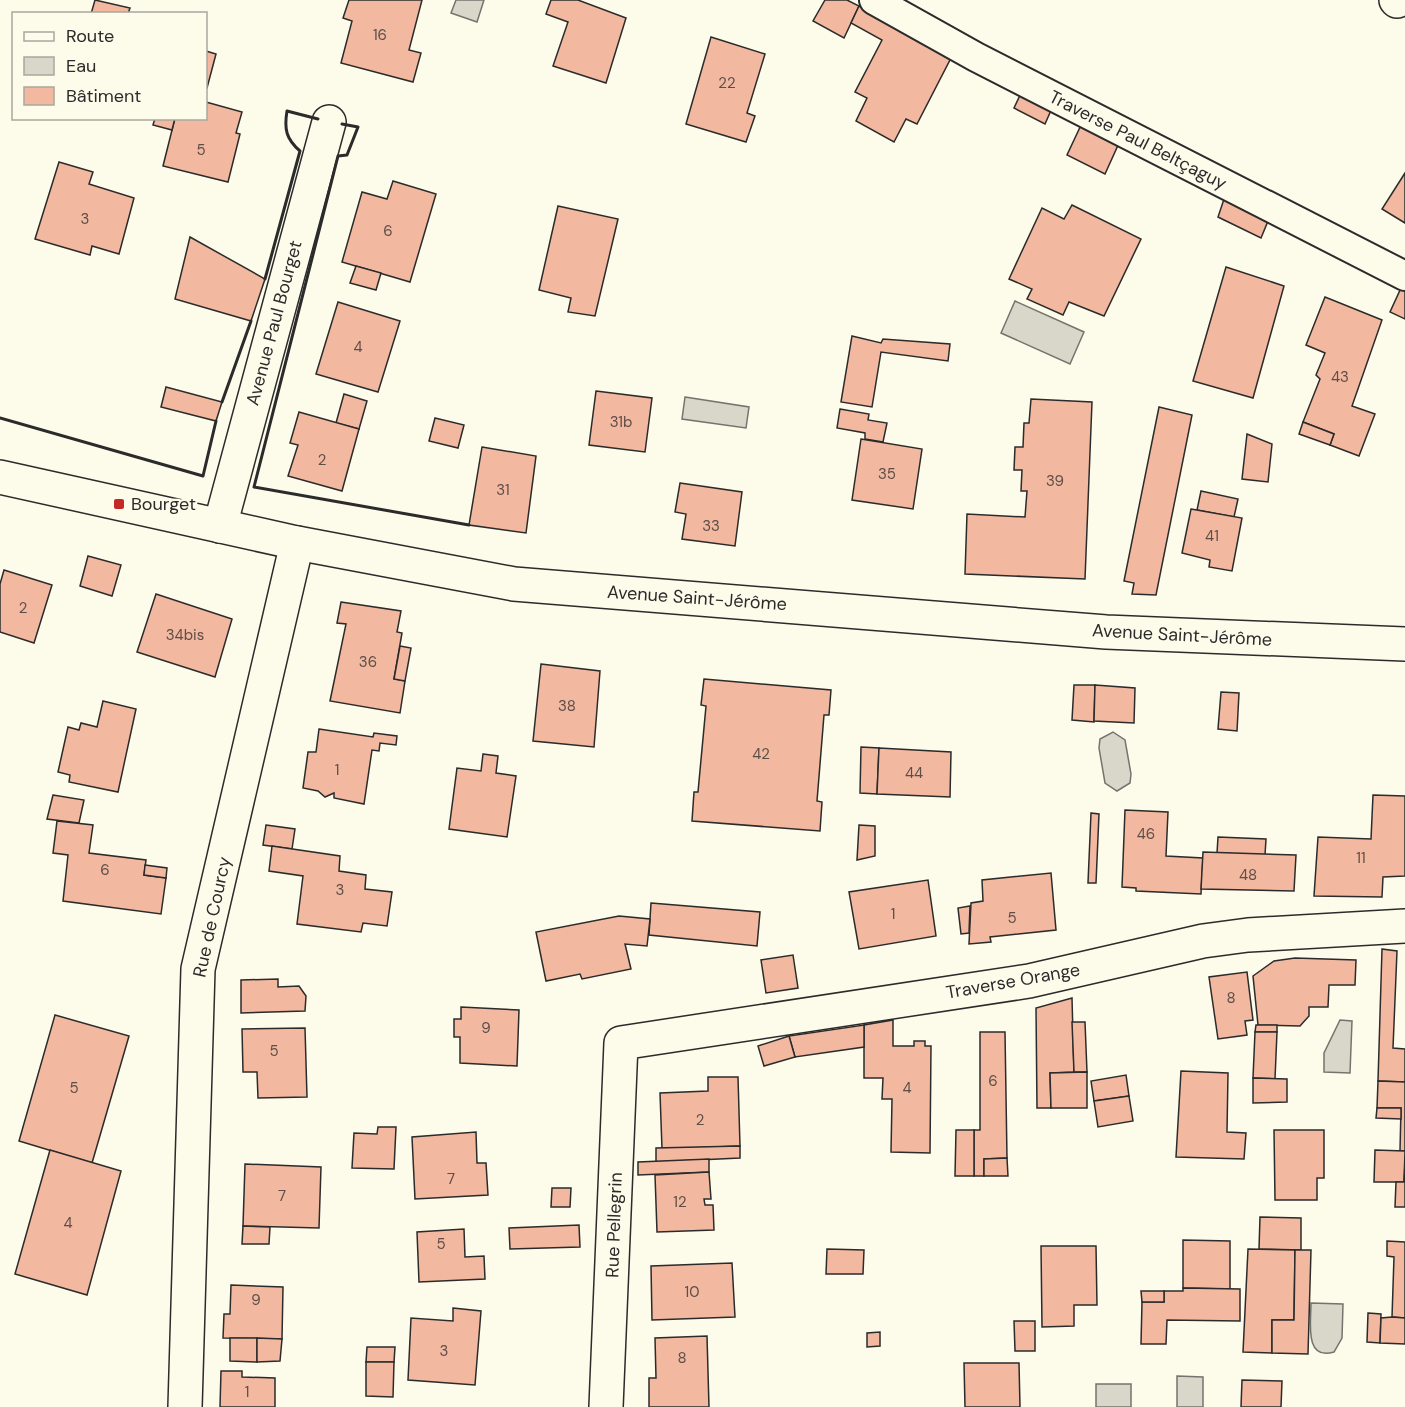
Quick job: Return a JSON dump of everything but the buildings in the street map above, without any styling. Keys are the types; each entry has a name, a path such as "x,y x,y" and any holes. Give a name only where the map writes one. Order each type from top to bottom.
{"street":[{"name":"Traverse Paul Beltçaguy","path":"874,0 986,62 1405,276"},
{"name":"Avenue Paul Bourget","path":"220,526 329,122"},
{"name":"Avenue Saint-Jérôme","path":"0,477 297,543 514,584 1106,632 1405,644"},
{"name":"Rue de Courcy","path":"185,1407 198,969 297,543"},
{"name":"Traverse Orange","path":"621,1043 1029,981 1203,941 1248,935 1405,926"},
{"name":"Rue Pellegrin","path":"606,1407 621,1043"}],"water":[{"path":"456,0 484,0 477,22 451,13"},
{"path":"1015,301 1084,332 1070,364 1001,333"},
{"path":"685,397 749,407 746,428 682,419"},
{"path":"1113,732 1125,740 1131,774 1130,783 1117,791 1105,783 1099,748 1100,739"},
{"path":"1340,1020 1352,1021 1350,1073 1324,1072 1324,1053"},
{"path":"1311,1303 1343,1304 1342,1338 1334,1352 1318,1351 1314,1345 1310,1329"},
{"path":"1177,1376 1203,1377 1203,1407 1177,1407"},
{"path":"1096,1384 1131,1384 1131,1407 1096,1407"}],"wall":[{"path":"265,279 300,151 287,133 287,111 318,119"},
{"path":"342,124 358,127 347,155 338,156 254,487 469,525"},
{"path":"222,402 251,321"},
{"path":"0,418 203,476 216,421"}],"place":[{"name":"Bourget","path":"119,504"}]}
